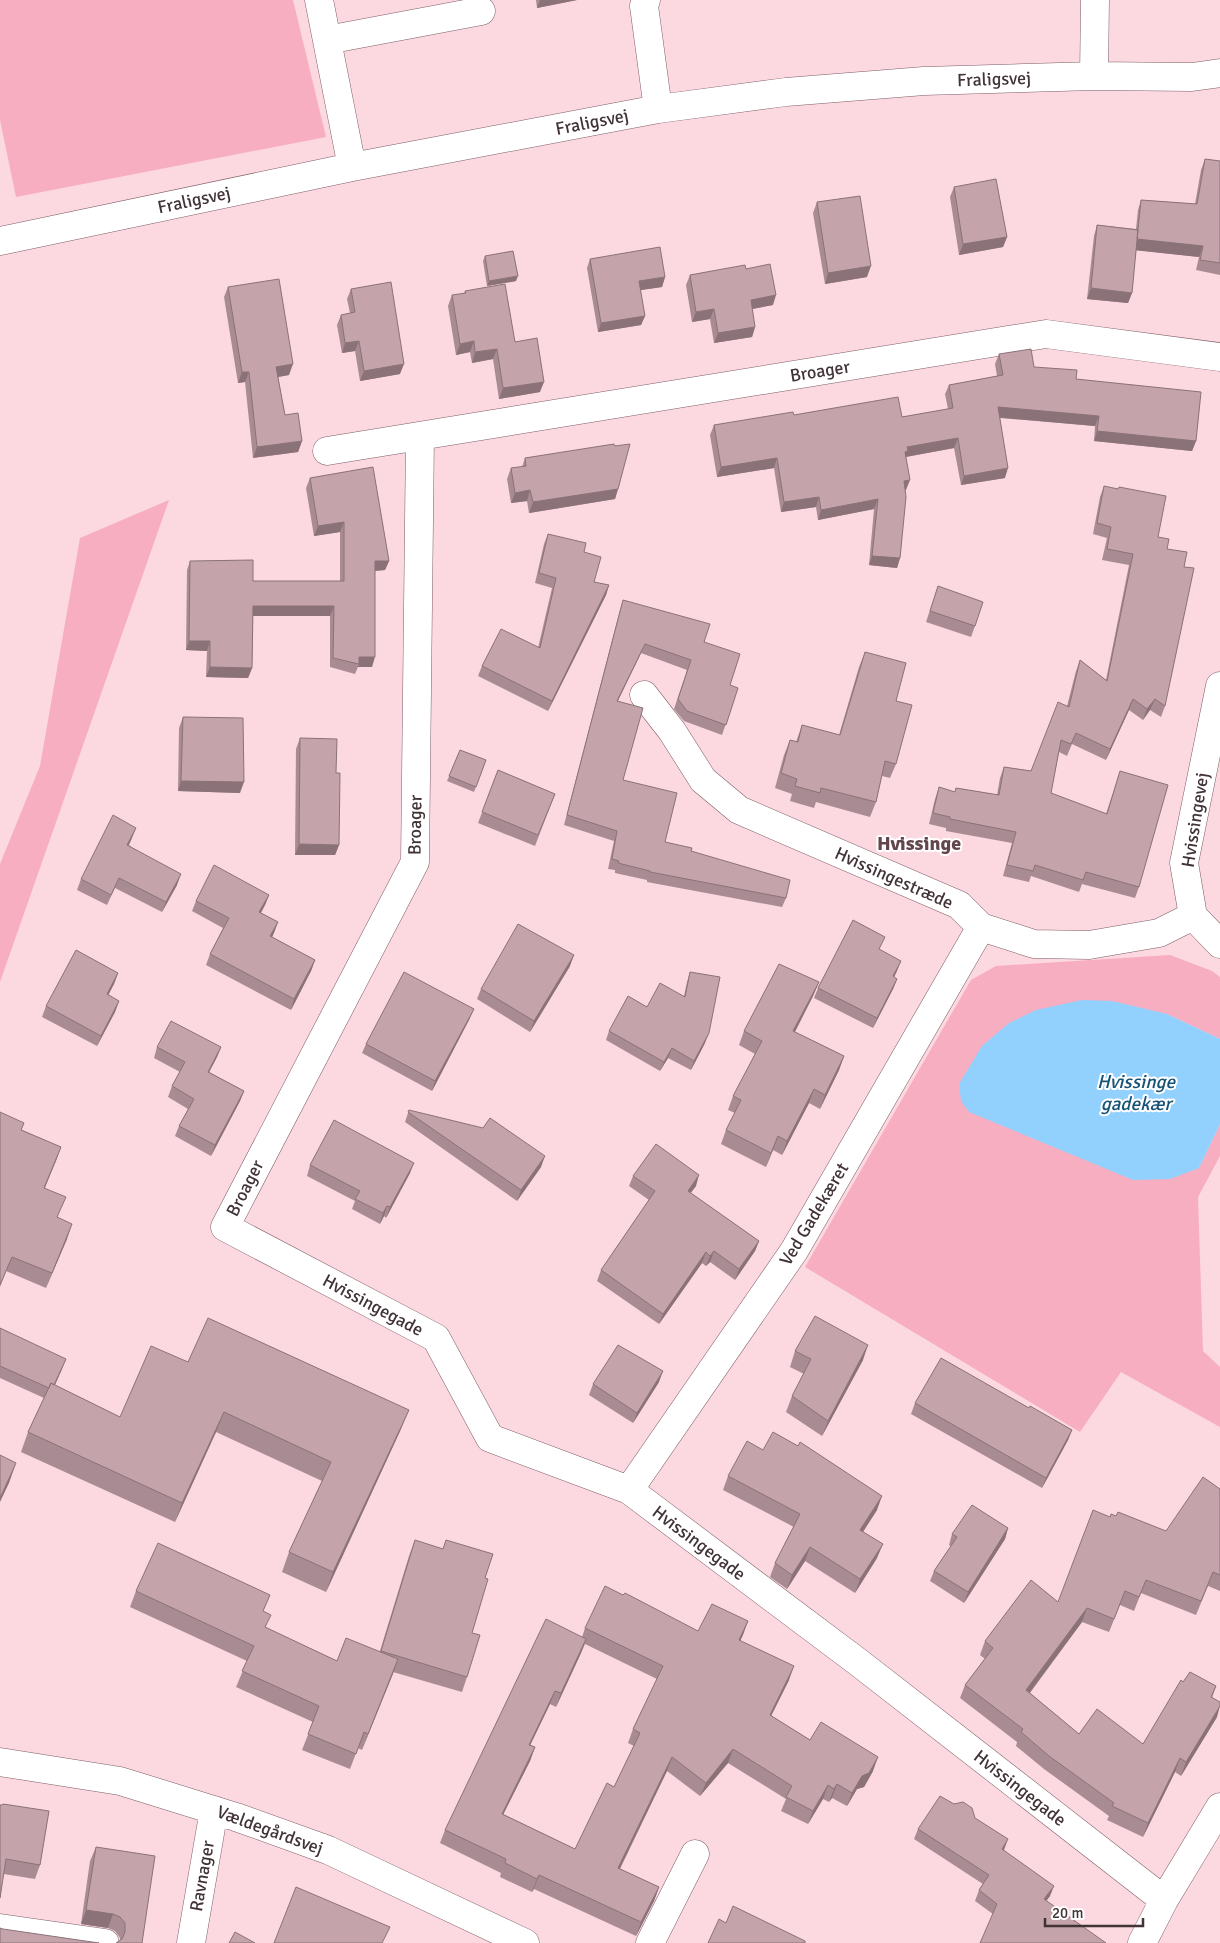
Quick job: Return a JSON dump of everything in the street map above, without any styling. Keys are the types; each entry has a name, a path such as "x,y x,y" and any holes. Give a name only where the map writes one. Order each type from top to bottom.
{"street":[{"path":"319,0 352,167"},
{"path":"646,0 644,6 658,109"},
{"path":"1094,76 1095,0"},
{"path":"327,40 481,12"},
{"name":"Fraligsvej","path":"0,241 352,167 658,109 786,92 914,81 1094,76 1192,77 1220,72"},
{"name":"Fraligsvej","path":"1192,77 1220,87"},
{"name":"Broager","path":"327,451 1046,334 1220,357"},
{"name":"Broager","path":"225,1227 415,862 420,436"},
{"name":"Hvissingevej","path":"1193,916 1184,863 1220,686"},
{"name":"Hvissingestræde","path":"644,694 672,731 703,780 739,810 959,905 981,927 1034,944 1089,945 1159,933 1193,916"},
{"path":"1193,916 1220,944"},
{"name":"Ved Gadekæret","path":"629,1490 794,1251 981,927"},
{"name":"Hvissingegade","path":"225,1227 436,1338 490,1438 629,1490 858,1662 1164,1900"},
{"name":"Vældegårdsvej","path":"0,1762 120,1781 214,1810 328,1850 524,1943"},
{"path":"1142,1943 1164,1900 1220,1807"},
{"name":"Ravnager","path":"191,1943 214,1810"},
{"path":"650,1943 695,1854"},
{"path":"0,1928 105,1943"}],"shaded area":[{"path":"0,0 293,0 326,137 16,197 0,120"},
{"path":"169,500 0,982 0,864 40,766 80,538"},
{"path":"1170,955 1212,971 1220,977 1220,1039 1167,1014 1199,1168 1220,1124 1220,1156 1198,1197 1203,1351 1220,1367 1220,1427 1121,1372 1080,1432 805,1267 971,980 996,966"}],"water":[{"name":"Hvissinge gadekær","path":"1082,1000 1112,1001 1167,1014 1220,1039 1220,1124 1199,1168 1170,1179 1133,1180 969,1112 961,1101 959,1084 982,1046 1009,1023 1036,1010"}],"building":[{"path":"1205,159 1220,161 1220,263 1200,260 1203,246 1137,239 1141,200 1197,204"},
{"path":"996,179 1007,237 963,244 954,187"},
{"path":"860,196 871,266 828,273 817,202"},
{"path":"1097,225 1138,230 1132,293 1091,288"},
{"path":"660,247 665,277 639,281 645,316 601,323 590,259"},
{"path":"513,251 518,276 489,281 485,256"},
{"path":"770,264 776,295 751,300 755,327 718,333 714,309 696,312 690,275 745,265 746,269"},
{"path":"279,279 293,364 276,367 285,415 298,413 302,441 257,447 249,372 242,372 228,287"},
{"path":"391,282 404,364 364,371 359,341 345,343 341,315 355,312 351,289"},
{"path":"505,284 515,342 537,338 544,382 503,388 497,349 475,352 474,341 460,344 452,295"},
{"path":"1031,349 1034,367 1077,370 1076,379 1201,392 1196,441 1097,431 1099,416 998,407 1008,468 964,476 958,438 907,447 908,451 905,452 910,480 904,481 906,497 900,558 872,556 878,499 821,510 819,497 784,502 777,458 721,467 714,425 793,412 794,415 898,397 902,417 953,408 949,385 1003,375 999,354"},
{"path":"614,444 615,446 630,444 618,489 533,502 530,490 515,493 511,468 526,466 525,458"},
{"path":"373,467 389,561 375,561 375,657 359,657 359,664 333,658 334,606 253,606 252,668 210,667 210,641 189,641 190,561 253,560 253,581 344,581 344,522 318,526 310,478"},
{"path":"1104,486 1166,496 1158,537 1169,539 1167,549 1187,552 1184,567 1194,568 1165,706 1155,699 1147,709 1133,699 1110,749 1076,733 1071,744 1061,740 1051,793 1107,814 1120,771 1168,785 1139,887 1086,872 1083,880 1035,865 1033,871 1007,865 1016,832 950,819 950,817 933,813 939,787 955,792 956,788 999,795 1004,767 1031,771 1058,702 1069,707 1080,660 1107,681 1133,554 1107,549 1111,527 1097,523"},
{"path":"548,534 586,543 584,552 601,557 594,582 609,585 552,701 482,666 501,629 540,648 556,578 539,573"},
{"path":"938,586 983,602 975,626 930,611"},
{"path":"623,600 710,624 704,642 740,654 730,685 738,688 726,725 687,711 678,699 691,660 645,644 617,701 643,708 623,780 677,793 665,842 692,848 691,851 790,880 786,898 650,872 618,863 619,861 612,859 617,831 567,815"},
{"path":"865,652 906,663 896,701 912,705 896,764 885,761 876,802 821,788 820,793 795,786 797,779 781,773 790,740 798,742 802,725 840,735"},
{"path":"183,717 243,718 244,782 181,781"},
{"path":"300,738 337,739 336,773 340,773 339,845 299,844"},
{"path":"460,750 486,760 476,787 449,776"},
{"path":"498,770 555,794 538,835 482,812"},
{"path":"113,815 136,828 127,845 181,874 166,902 119,878 111,895 81,879"},
{"path":"214,865 269,895 259,912 278,922 270,936 315,960 294,999 210,954 229,918 196,901"},
{"path":"853,920 885,937 879,949 901,961 893,976 897,979 877,1018 818,988"},
{"path":"518,924 574,955 534,1021 481,989"},
{"path":"76,950 118,973 107,994 119,1001 101,1036 46,1006"},
{"path":"779,964 819,982 793,1031 844,1056 825,1095 814,1089 787,1141 778,1136 771,1153 726,1130 741,1100 733,1096 762,1041 744,1031"},
{"path":"404,972 474,1009 435,1081 366,1044"},
{"path":"690,972 720,977 709,1033 694,1061 672,1048 664,1062 609,1031 628,996 647,1007 660,983 685,997"},
{"path":"171,1021 221,1047 208,1072 244,1091 215,1145 179,1126 194,1099 172,1086 185,1062 157,1047"},
{"path":"409,1110 483,1128 490,1118 545,1156 521,1190 408,1112"},
{"path":"0,1112 24,1123 21,1130 61,1147 44,1188 66,1197 57,1217 72,1224 52,1273 12,1257 0,1285"},
{"path":"334,1120 414,1163 390,1207 387,1206 383,1213 355,1199 360,1191 310,1165"},
{"path":"656,1144 699,1175 688,1191 759,1241 739,1269 714,1251 710,1256 706,1252 663,1314 601,1270 655,1191 633,1176"},
{"path":"815,1316 868,1345 828,1421 792,1396 811,1359 795,1351"},
{"path":"208,1318 409,1410 333,1572 289,1552 331,1462 224,1412 182,1503 28,1432 51,1383 120,1417 151,1346 188,1362"},
{"path":"0,1328 66,1359 54,1385 51,1383 49,1388 0,1366"},
{"path":"618,1345 663,1371 637,1413 593,1384"},
{"path":"941,1358 1072,1430 1046,1478 915,1403"},
{"path":"773,1432 798,1446 800,1442 882,1496 860,1530 883,1544 860,1579 810,1547 792,1575 775,1563 800,1514 728,1476 747,1441 763,1450"},
{"path":"0,1455 16,1463 0,1498"},
{"path":"1203,1477 1220,1489 1220,1575 1213,1572 1201,1601 1146,1580 1139,1597 1125,1591 1114,1619 1087,1608 1026,1690 1079,1734 1097,1709 1143,1744 1181,1680 1183,1682 1190,1672 1216,1686 1211,1697 1220,1702 1220,1706 1186,1762 1180,1758 1148,1823 1112,1806 1114,1803 1049,1756 1021,1732 1023,1729 965,1685 993,1648 985,1641 1031,1580 1058,1602 1093,1510 1110,1517 1111,1514 1116,1516 1118,1512 1166,1531"},
{"path":"972,1505 1008,1528 968,1592 934,1571 957,1537 952,1534"},
{"path":"415,1540 443,1549 446,1540 493,1554 485,1578 488,1579 472,1633 480,1635 467,1677 381,1651"},
{"path":"158,1543 270,1595 263,1611 271,1615 265,1627 337,1661 346,1638 398,1659 368,1734 364,1732 356,1754 308,1734 319,1706 242,1671 254,1646 136,1591"},
{"path":"605,1586 623,1595 625,1593 698,1631 712,1604 748,1621 739,1640 794,1666 770,1715 810,1740 821,1722 878,1757 869,1773 862,1776 852,1793 837,1784 834,1789 828,1785 813,1811 786,1797 792,1786 733,1749 706,1783 672,1757 618,1868 659,1887 641,1922 539,1875 537,1879 505,1863 506,1859 445,1830 546,1619 586,1639 561,1693 555,1691 529,1745 535,1747 502,1814 575,1849 607,1783 614,1787 640,1733 633,1729 663,1666 585,1628"},
{"path":"940,1796 954,1804 963,1802 972,1808 975,1818 1008,1839 1002,1849 1054,1886 1044,1899 1106,1943 980,1943 997,1904 979,1890 989,1875 918,1829"},
{"path":"0,1805 49,1811 40,1865 6,1859 0,1898"},
{"path":"96,1847 155,1856 142,1943 116,1943 122,1939 125,1932 125,1923 120,1917 113,1914 86,1910"},
{"path":"296,1887 390,1927 382,1943 274,1943"},
{"path":"733,1906 805,1941 805,1943 708,1943 719,1919 726,1923"},
{"path":"0,1928 3,1929 99,1943 0,1943"},
{"path":"235,1932 255,1943 229,1943"}],"district":[{"name":"Hvissinge","path":"919,843"}]}
